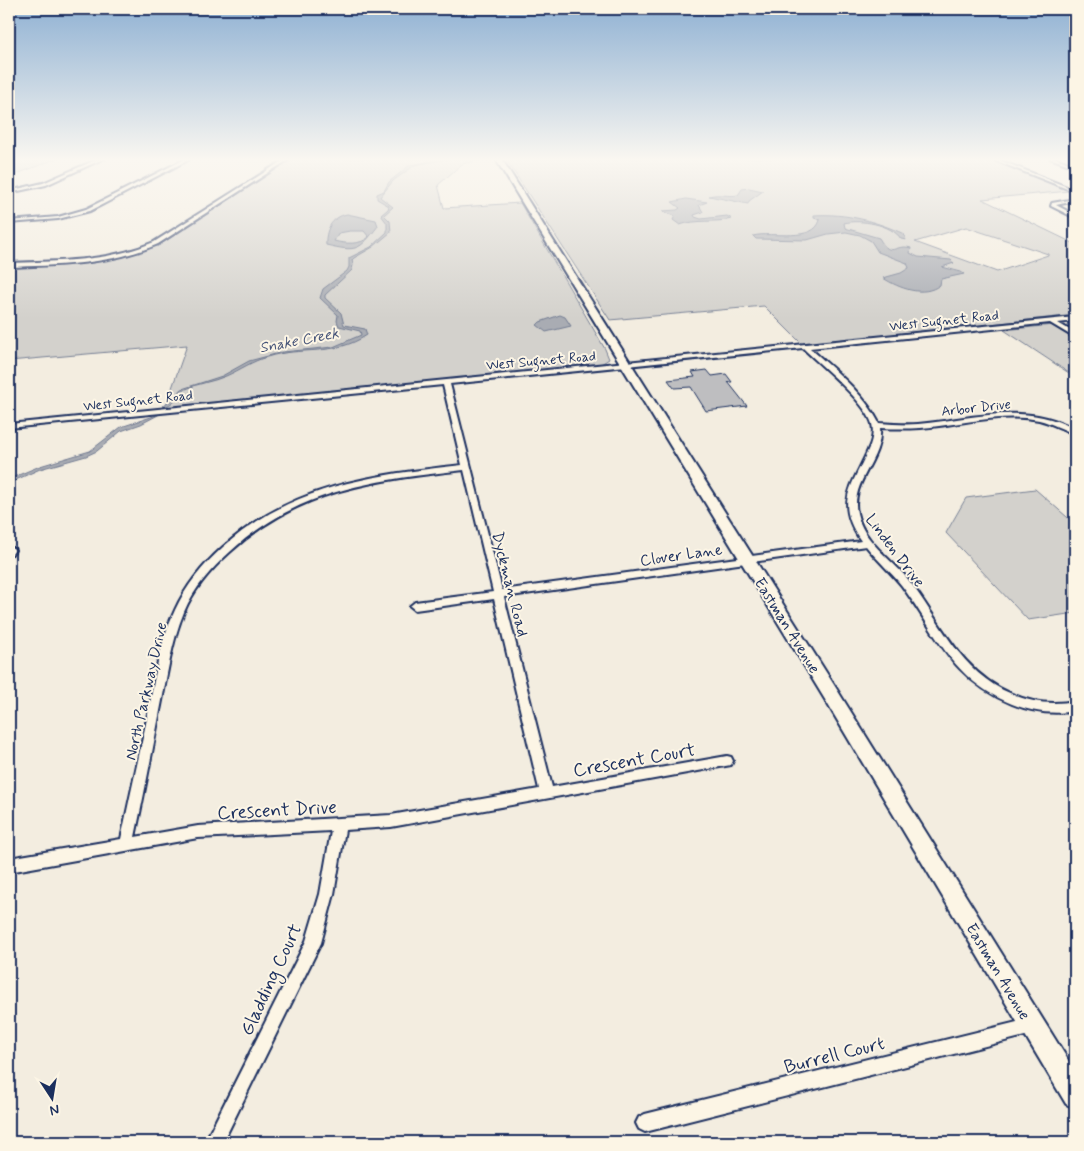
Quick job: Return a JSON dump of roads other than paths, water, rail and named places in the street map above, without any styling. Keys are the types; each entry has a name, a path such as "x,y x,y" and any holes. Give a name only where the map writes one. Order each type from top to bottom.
{"main road":[{"name":"Eastman Avenue","path":"531,212 748,560 1075,1095"}],"street":[{"path":"9,222 53,218 85,212"},
{"path":"9,265 91,260 128,252 156,243 205,212"},
{"path":"9,261 128,252"},
{"name":"West Sugnet Road","path":"9,426 1075,319"},
{"path":"1052,322 1075,336"},
{"path":"804,346 864,405 876,425"},
{"name":"Dyckman Road","path":"446,381 547,793"},
{"name":"Arbor Drive","path":"876,425 918,426 1014,415 1037,418 1059,424 1075,432"},
{"name":"Linden Drive","path":"876,425 872,449 854,486 850,500 857,528 904,582 956,658 976,680 990,689 1037,707 1075,706"},
{"name":"North Parkway Drive","path":"127,844 164,660 176,618 198,578 226,549 258,522 292,503 355,482 387,475 467,466"},
{"name":"Clover Lane","path":"416,606 869,543"},
{"name":"Crescent Court","path":"547,793 728,761"},
{"name":"Crescent Drive","path":"9,865 198,832 391,821 547,793"},
{"name":"Gladding Court","path":"214,1142 313,943 327,894 339,825"},
{"name":"Burrell Court","path":"645,1123 1033,1026"}],"water label":[{"name":"Snake Creek","path":"299,340"}]}
